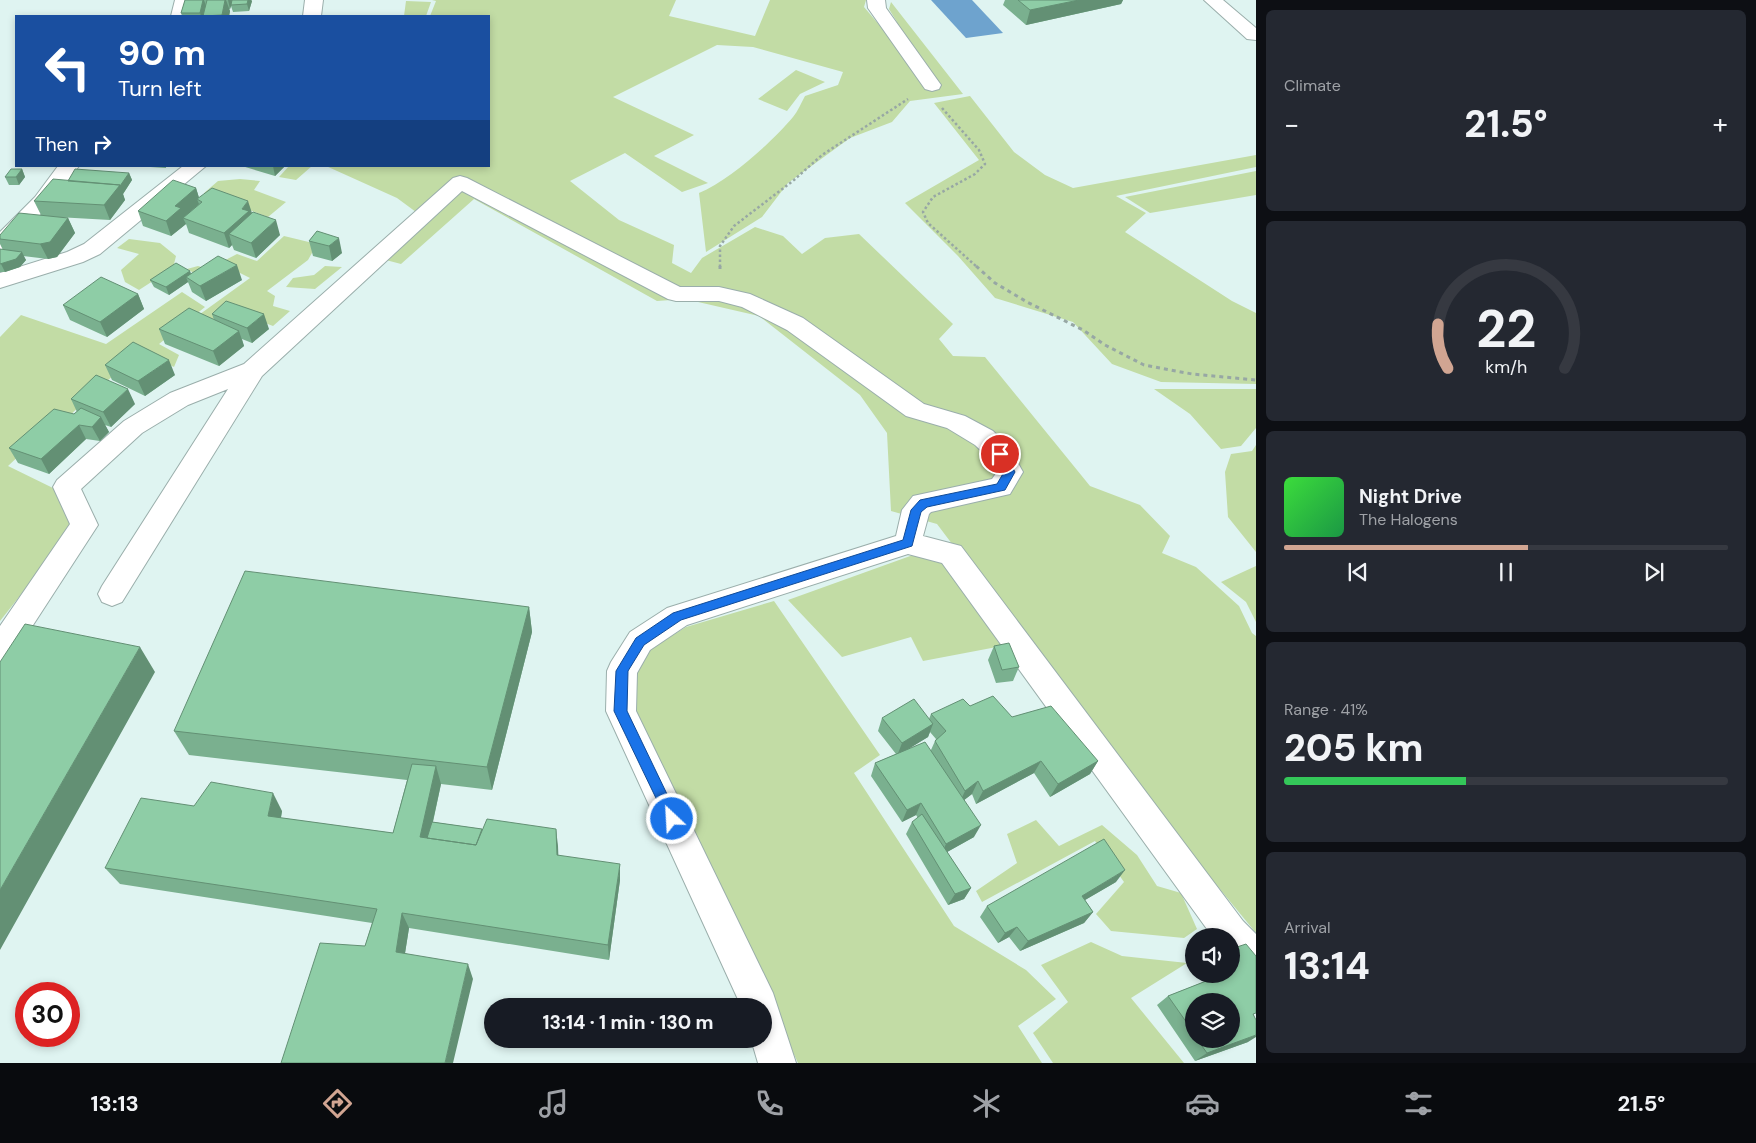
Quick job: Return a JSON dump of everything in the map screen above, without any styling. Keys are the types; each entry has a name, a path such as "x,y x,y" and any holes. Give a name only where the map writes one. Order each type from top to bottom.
{"street":[{"path":"180,15 184,0"},
{"path":"312,15 314,0"},
{"path":"876,0 877,8 929,87"},
{"path":"1213,0 1253,35 1256,35"},
{"path":"0,245 42,201 69,167"},
{"path":"0,281 75,257 92,249 195,167"},
{"path":"112,594 253,370 460,182 676,294 722,294 750,302 795,324 915,410 956,422 984,438 1000,454 1010,472 1001,487 924,504 916,510 908,543"},
{"path":"0,650 84,525 66,487 133,427 179,399 253,370"},
{"path":"756,998 621,711 622,671 640,642 677,616 908,543 951,554 1231,933 1256,961"},
{"path":"772,1046 777,1063"}],"path":[{"path":"722,294 720,246 734,226 794,180 822,155 929,87 979,150 984,164 975,174 933,198 923,212 928,223 995,284 1083,330 1105,345 1144,365 1192,374 1256,380"}],"green space":[{"path":"432,0 676,0 669,16 755,36 770,0 866,0 864,7 881,27 897,22 889,9 891,2 963,94 910,101 892,122 850,138 788,183 762,217 706,252 699,193 724,179 749,160 793,117 805,96 838,85 843,72 753,47 717,45 613,97 694,135 654,156 708,183 682,192 625,153 570,181 619,220 674,245 672,263 691,273 702,258 755,227 783,236 802,254 825,238 859,234 953,324 939,339 953,356 985,357 1090,486 1140,505 1170,536 1162,553 1196,567 1239,606 1252,633 1256,636 1256,933 1131,781 937,524 891,511 887,433 860,395 759,316 685,299 657,301 474,199 401,264 367,255 416,212 397,198 328,167 490,167 490,15 430,15 436,1"},
{"path":"406,1 431,2 426,15 404,15"},
{"path":"796,70 825,82 800,94 787,111 758,99"},
{"path":"970,96 1014,152 1045,175 1073,188 1256,155 1256,167 1116,196 1146,213 1125,232 1232,301 1256,313 1256,384 1161,382 1112,364 1073,322 995,298 958,256 905,203 979,160 934,103"},
{"path":"288,167 311,167 296,180 279,177"},
{"path":"1256,171 1256,195 1150,213 1125,197"},
{"path":"240,179 260,181 254,190 286,202 268,217 204,193 218,181"},
{"path":"284,236 317,244 308,260 267,291 275,296 273,306 290,311 273,326 231,310 216,325 196,317 250,278 224,265 204,279 187,269 198,266 208,269 237,254 257,261"},
{"path":"129,239 160,243 176,256 173,268 139,290 125,282 121,270 139,254 117,248"},
{"path":"325,266 342,267 315,289 286,287 293,278 314,275"},
{"path":"182,292 205,307 159,344 179,355 174,367 140,351 68,417 56,421 8,466 55,489 72,530 0,621 0,337 21,315 106,344"},
{"path":"1154,389 1256,389 1256,428 1241,446 1221,449 1190,414"},
{"path":"1256,445 1256,552 1228,517 1225,472 1231,454 1252,451"},
{"path":"913,555 942,563 1002,646 923,661 911,637 842,657 788,600"},
{"path":"1256,566 1256,622 1246,602 1221,582"},
{"path":"774,601 880,755 854,773 954,926 1026,970 1056,999 1018,1026 1042,1063 798,1063 772,1008 772,998 767,998 631,710 633,678 649,650 686,627"},
{"path":"1036,820 1059,846 1102,825 1137,855 1157,886 1181,893 1197,928 1185,928 1184,938 1111,931 1096,914 1124,882 1095,841 982,902 976,891 1017,863 1007,834"},
{"path":"1091,942 1122,956 1185,963 1131,998 1184,1063 1053,1063 1033,1033 1068,1002 1041,965"}],"water":[{"path":"931,0 972,0 1003,33 966,38"}],"building":[{"path":"185,0 203,0 200,13 181,13"},
{"path":"207,0 225,0 222,15 203,15"},
{"path":"232,0 248,0 247,4 231,5"},
{"path":"1018,0 1079,0 1030,10"},
{"path":"11,169 22,169 16,177 5,177"},
{"path":"75,169 129,173 120,186 68,181"},
{"path":"53,179 120,185 104,205 34,201"},
{"path":"173,180 196,188 175,206 181,208 166,221 138,211"},
{"path":"212,188 248,201 242,209 249,211 224,233 183,218 202,202 197,199"},
{"path":"253,212 276,220 251,243 229,234"},
{"path":"19,213 68,218 50,242 40,244 0,239 0,235"},
{"path":"317,231 339,238 329,246 309,241"},
{"path":"0,249 22,252 16,259 0,264"},
{"path":"218,256 237,265 200,286 186,277"},
{"path":"176,263 190,271 166,287 150,280"},
{"path":"101,277 138,294 100,322 63,305"},
{"path":"226,301 264,314 247,328 212,314"},
{"path":"189,308 239,331 213,351 159,329"},
{"path":"133,342 169,360 138,381 105,365"},
{"path":"96,375 128,389 103,412 71,399"},
{"path":"81,408 101,417 92,427 79,425 41,459 9,448 54,409 74,414"},
{"path":"245,571 529,607 487,767 174,731"},
{"path":"25,624 140,647 0,890 0,662"},
{"path":"1009,643 1019,667 1002,670 994,646"},
{"path":"993,696 1012,717 1051,706 1098,761 1058,784 1041,761 983,791 978,781 965,791 935,741 946,731 931,714 963,699 970,706"},
{"path":"914,699 933,724 902,743 882,718"},
{"path":"925,742 981,825 946,844 921,803 907,810 875,763"},
{"path":"412,764 436,766 420,837 476,845 487,819 556,829 557,855 620,864 608,945 402,913 396,952 468,964 445,1063 281,1063 320,943 365,946 377,909 105,868 141,798 194,806 211,782 273,793 268,816 393,833"},
{"path":"922,814 971,888 955,894 912,822"},
{"path":"432,822 482,829 476,845 427,838"},
{"path":"1104,839 1125,870 1082,896 1093,912 1028,941 1017,927 1005,933 987,906"},
{"path":"1246,944 1256,956 1256,1013 1253,1014 1256,1020 1256,1035 1240,1041 1240,993 1185,993 1185,1020 1168,996 1201,983 1240,983 1240,946"},
{"path":"1203,1048 1221,1048 1207,1053"}],"route":[{"path":"672,819 621,711 622,671 640,642 677,616 908,543 916,510 924,504 1001,487 1010,472 1000,454"}]}
